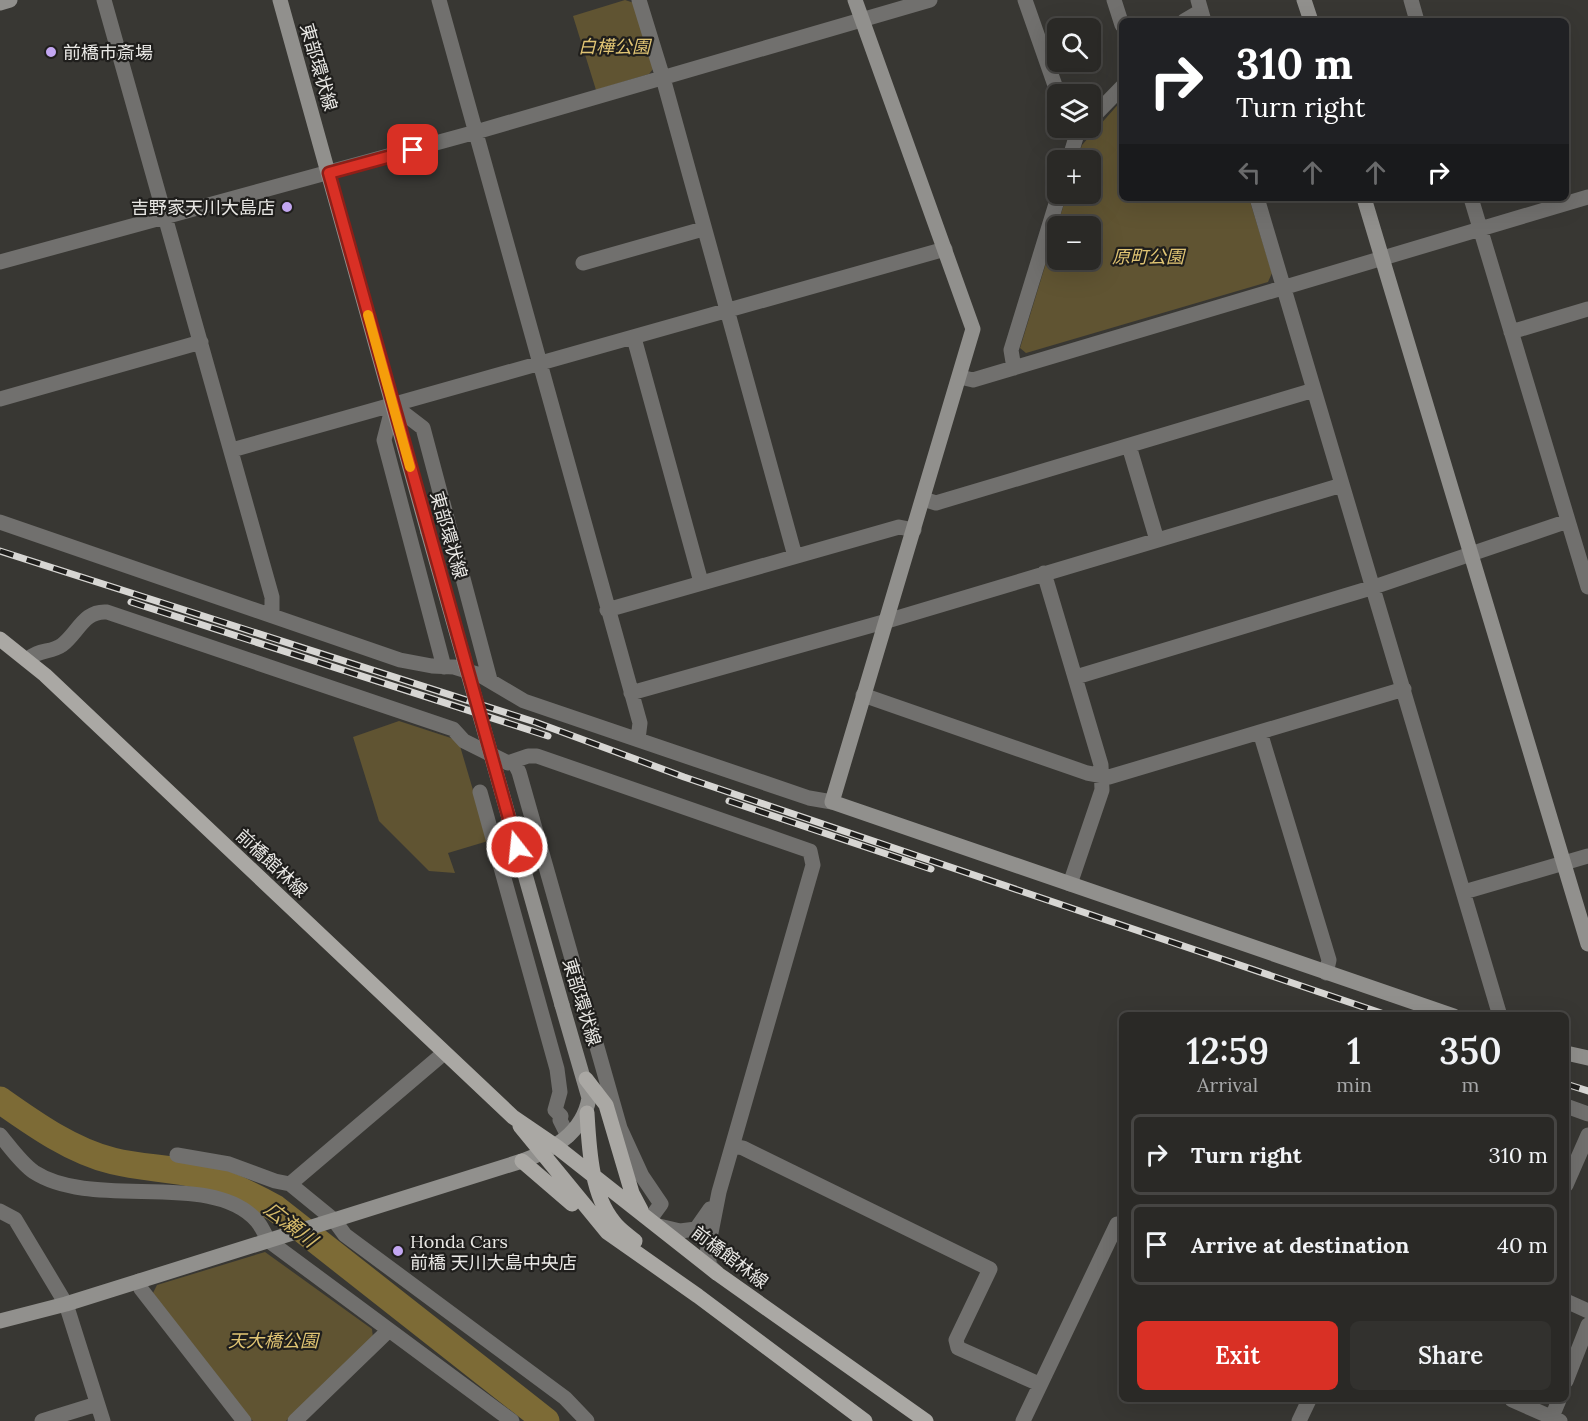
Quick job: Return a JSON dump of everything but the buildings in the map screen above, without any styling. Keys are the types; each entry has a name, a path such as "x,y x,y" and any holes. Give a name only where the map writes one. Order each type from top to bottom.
{"main road":[{"name":"前橋館林線","path":"0,639 27,660 514,1118 607,1232 698,1296 866,1421"},
{"path":"586,1079 606,1105 632,1193 651,1220"},
{"path":"587,1113 588,1142 596,1178 602,1200 614,1222 698,1296"},
{"name":"前橋館林線","path":"514,1118 562,1141 596,1178 718,1274 926,1421"},
{"path":"522,1161 607,1232"}],"street":[{"path":"0,3 10,0"},
{"path":"104,0 232,450 272,597 272,615"},
{"name":"東部環状線","path":"280,0 562,1005 586,1079 590,1098 587,1113"},
{"path":"439,0 640,723 638,739"},
{"path":"639,0 663,78 703,230 795,556"},
{"path":"831,801 960,377 973,324 855,0"},
{"path":"0,261 166,218 476,132 930,0"},
{"path":"1025,0 1054,84"},
{"path":"1114,0 1120,18"},
{"path":"1304,0 1310,18"},
{"path":"1411,0 1416,18"},
{"path":"1101,109 1119,90"},
{"path":"960,377 973,380 1588,197"},
{"path":"1258,201 1499,1012"},
{"path":"1365,201 1588,944"},
{"path":"1472,201 1588,587"},
{"path":"1014,368 1011,350 1056,204"},
{"path":"583,263 703,230"},
{"path":"232,450 945,249"},
{"path":"1511,332 1588,309"},
{"path":"634,338 701,582"},
{"path":"0,399 201,342"},
{"path":"923,500 936,503 1314,390"},
{"path":"393,405 384,440 444,667"},
{"path":"393,405 423,428 490,680"},
{"path":"1129,446 1157,540"},
{"path":"631,693 887,621 1342,485"},
{"path":"1076,677 1374,587 1568,521"},
{"path":"0,522 400,660 454,667 490,680 524,701 808,798 831,801 1442,1012"},
{"path":"607,610 899,527 914,530"},
{"path":"1044,573 1103,776 1102,790 1070,884"},
{"path":"27,660 39,651 60,646 93,614 107,612 453,729 464,741 508,763 528,756 537,756 813,853 813,865 719,1192 707,1252 710,1266 718,1274"},
{"path":"863,695 1103,776 1116,776 1404,690"},
{"path":"1260,732 1329,960 1326,973"},
{"path":"514,762 519,772 620,1128 642,1176 661,1204 651,1220 680,1231 696,1229 705,1221 719,1192"},
{"path":"480,792 557,1069 560,1092 555,1110 561,1116 562,1141"},
{"path":"1464,892 1588,856"},
{"path":"290,1184 444,1053"},
{"path":"1569,1054 1588,1058"},
{"path":"1569,1107 1588,1114"},
{"path":"0,1321 66,1304 542,1154 562,1141 587,1113"},
{"path":"0,1135 31,1170 51,1180 110,1192 182,1192 223,1201 241,1209 389,1330 512,1421"},
{"path":"1569,1178 1588,1135"},
{"path":"733,1146 743,1148 990,1269 956,1340 958,1348 1039,1384"},
{"path":"177,1155 229,1164 274,1181 290,1184 328,1222 565,1398 587,1421"},
{"path":"0,1211 15,1219 66,1304 103,1421"},
{"path":"1023,1421 1117,1224 1119,1225"},
{"path":"139,1281 141,1289 244,1421"},
{"path":"1569,1302 1588,1311"},
{"path":"1569,1373 1588,1324"},
{"path":"295,1421 389,1330"},
{"path":"1299,1421 1308,1402"},
{"path":"1517,1402 1556,1419 1559,1402"},
{"path":"42,1421 97,1404"}],"green space":[{"name":"白樺公園","path":"625,0 634,3 653,69 649,74 596,90 573,16"},
{"name":"原町公園","path":"1119,103 1119,201 1250,201 1272,273 1268,282 1026,353 1020,348 1047,260 1047,270 1101,270 1101,216 1060,216 1064,204 1101,204 1101,150 1080,150 1088,138 1101,138 1101,124"},
{"path":"399,721 454,739 460,746 488,841 448,853 455,873 429,871 379,821 353,737"},
{"name":"天大橋公園","path":"265,1252 372,1329 373,1338 286,1421 253,1421 235,1403 153,1293 157,1285"}],"waterway":[{"name":"広瀬川","path":"0,1100 54,1136 83,1151 113,1161 199,1175 238,1189 275,1208 546,1421"}],"railway":[{"path":"0,551 535,722 684,777 1378,1012"},
{"path":"131,602 548,736"},
{"path":"729,801 931,869"},
{"path":"1569,1085 1588,1091"}],"slow traffic":[{"path":"368,315 410,467"}],"place":[{"name":"前橋市斎場","path":"51,52"},
{"name":"吉野家天川大島店","path":"287,207"},
{"name":"Honda Cars 前橋 天川大島中央店","path":"398,1251"}],"route":[{"path":"413,150 329,173 517,847"}]}
